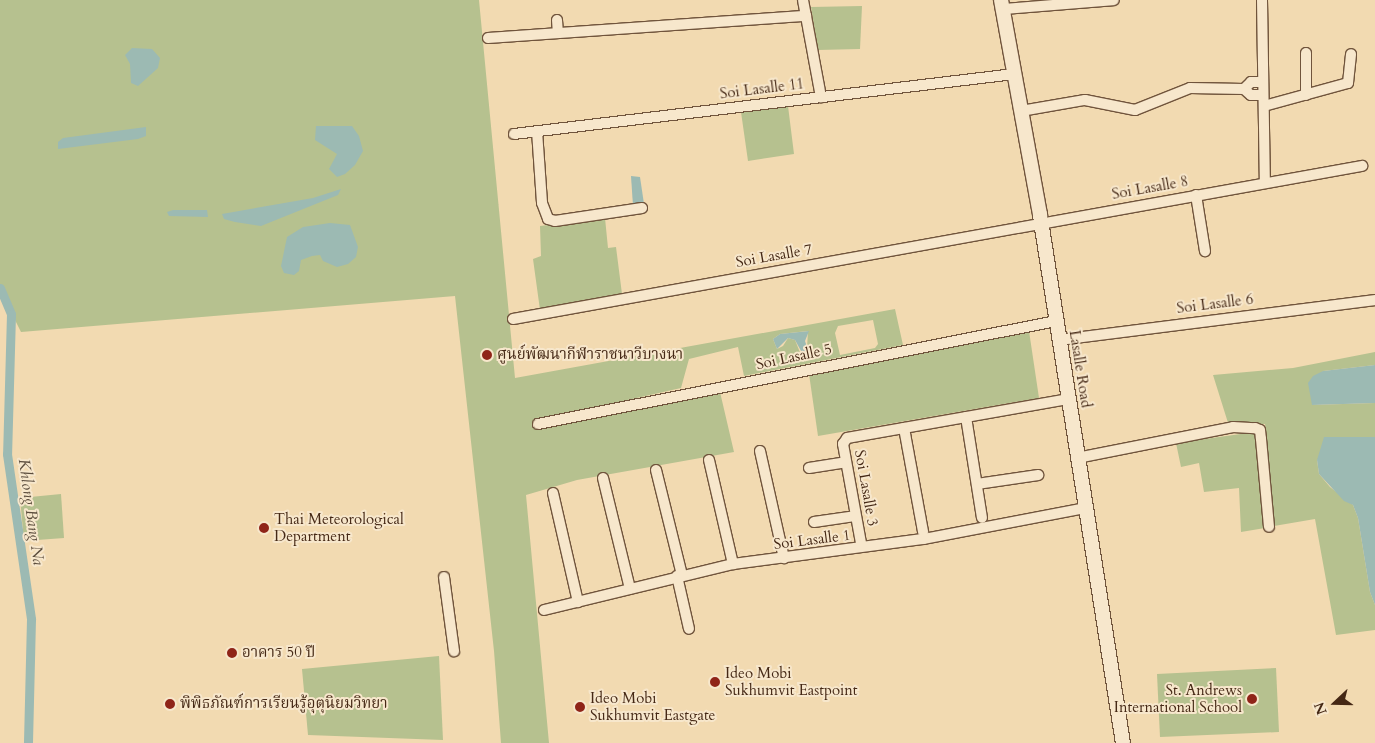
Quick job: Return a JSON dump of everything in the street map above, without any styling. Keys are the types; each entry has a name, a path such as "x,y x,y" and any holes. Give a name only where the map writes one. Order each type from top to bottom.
{"street":[{"path":"803,0 821,97"},
{"path":"1002,4 1114,0"},
{"path":"1262,0 1265,183"},
{"name":"Lasalle Road","path":"1002,4 1040,222 1123,743"},
{"path":"488,38 806,16"},
{"path":"557,20 558,33"},
{"path":"1306,53 1306,95"},
{"path":"1264,106 1348,83 1351,54"},
{"name":"Soi Lasalle 11","path":"514,134 1014,74"},
{"path":"1021,111 1085,100 1135,110 1182,89 1244,88 1251,82 1263,82"},
{"path":"1244,88 1251,95 1264,95"},
{"path":"537,131 542,203 548,218 555,221 642,208"},
{"name":"Soi Lasalle 8","path":"1040,222 1362,166"},
{"path":"1196,195 1205,251"},
{"name":"Soi Lasalle 7","path":"513,319 1040,222"},
{"name":"Soi Lasalle 6","path":"1059,340 1375,300"},
{"name":"Soi Lasalle 5","path":"538,424 1056,321"},
{"name":"Soi Lasalle 3","path":"860,543 843,444 847,438 1068,399"},
{"path":"966,418 982,518"},
{"path":"1077,458 1233,427 1260,430 1269,527"},
{"path":"904,428 923,532"},
{"path":"760,451 784,558"},
{"path":"709,460 733,564"},
{"path":"809,468 846,462"},
{"path":"656,470 680,576 689,629"},
{"path":"977,484 1038,475"},
{"path":"603,478 630,589"},
{"path":"553,493 578,602"},
{"name":"Soi Lasalle 1","path":"544,610 733,564 924,539 1085,508"},
{"path":"814,522 855,516"},
{"path":"444,577 454,651"}],"green space":[{"name":"ศูนย์พัฒนากีฬาราชนาวีบางนา","path":"0,0 479,0 515,378 895,309 903,345 744,376 738,347 689,359 681,388 610,404 610,414 720,392 734,452 577,480 526,495 549,743 501,743 494,651 455,296 21,332 0,290","holes":["873,320 878,344 875,348 840,355 835,333 838,326","808,331 807,348 801,355 795,340 788,338 783,346 777,349 773,339 780,334"]},
{"path":"862,6 860,49 818,50 811,7"},
{"path":"788,106 794,154 748,161 741,112"},
{"path":"605,218 608,248 616,247 622,294 540,310 533,259 541,256 540,226"},
{"path":"1029,331 1039,398 818,436 809,374"},
{"path":"1375,352 1375,365 1323,371 1312,405 1375,403 1375,437 1353,438 1317,460 1319,474 1330,487 1353,505 1358,518 1370,592 1375,605 1375,630 1336,635 1315,519 1274,526 1265,424 1229,426 1213,375 1293,368"},
{"path":"1255,432 1258,436 1265,528 1241,532 1239,488 1204,492 1199,463 1181,467 1176,443"},
{"path":"61,494 64,538 24,541 20,498"},
{"path":"439,656 443,740 308,735 302,669"},
{"path":"1276,668 1279,732 1160,737 1157,674"}],"water":[{"path":"132,48 152,49 160,58 158,68 138,86 131,83 130,64 125,55"},
{"path":"316,126 352,126 359,136 363,151 355,165 345,174 337,177 329,169 337,154 315,140"},
{"path":"146,127 146,136 138,139 58,149 58,142 63,138"},
{"path":"631,176 640,177 644,204 633,206"},
{"path":"341,189 338,195 261,226 224,219 222,214 313,198"},
{"path":"173,210 207,210 208,217 169,216 167,212"},
{"path":"330,223 350,225 358,247 356,257 348,264 337,267 323,261 320,255 312,256 301,260 299,271 294,275 284,273 281,266 287,237 303,227"},
{"path":"809,331 805,341 811,359 806,360 795,340 788,338 777,349 773,339 780,334"},
{"path":"1375,365 1375,403 1312,405 1308,383 1313,376 1323,371"},
{"path":"1324,437 1375,437 1375,605 1370,592 1358,518 1353,505 1344,501 1319,474 1317,460"}],"waterway":[{"name":"Khlong Bang Na","path":"0,288 11,314 7,454 31,619 28,743"}],"place":[{"name":"ศูนย์พัฒนากีฬาราชนาวีบางนา","path":"487,355"},
{"name":"Thai Meteorological Department","path":"264,528"},
{"name":"อาคาร 50 ปี","path":"232,653"},
{"name":"Ideo Mobi Sukhumvit Eastpoint","path":"715,682"},
{"name":"St. Andrews International School","path":"1252,699"},
{"name":"พิพิธภัณฑ์การเรียนรู้อุตุนิยมวิทยา","path":"170,704"},
{"name":"Ideo Mobi Sukhumvit Eastgate","path":"580,707"}]}
